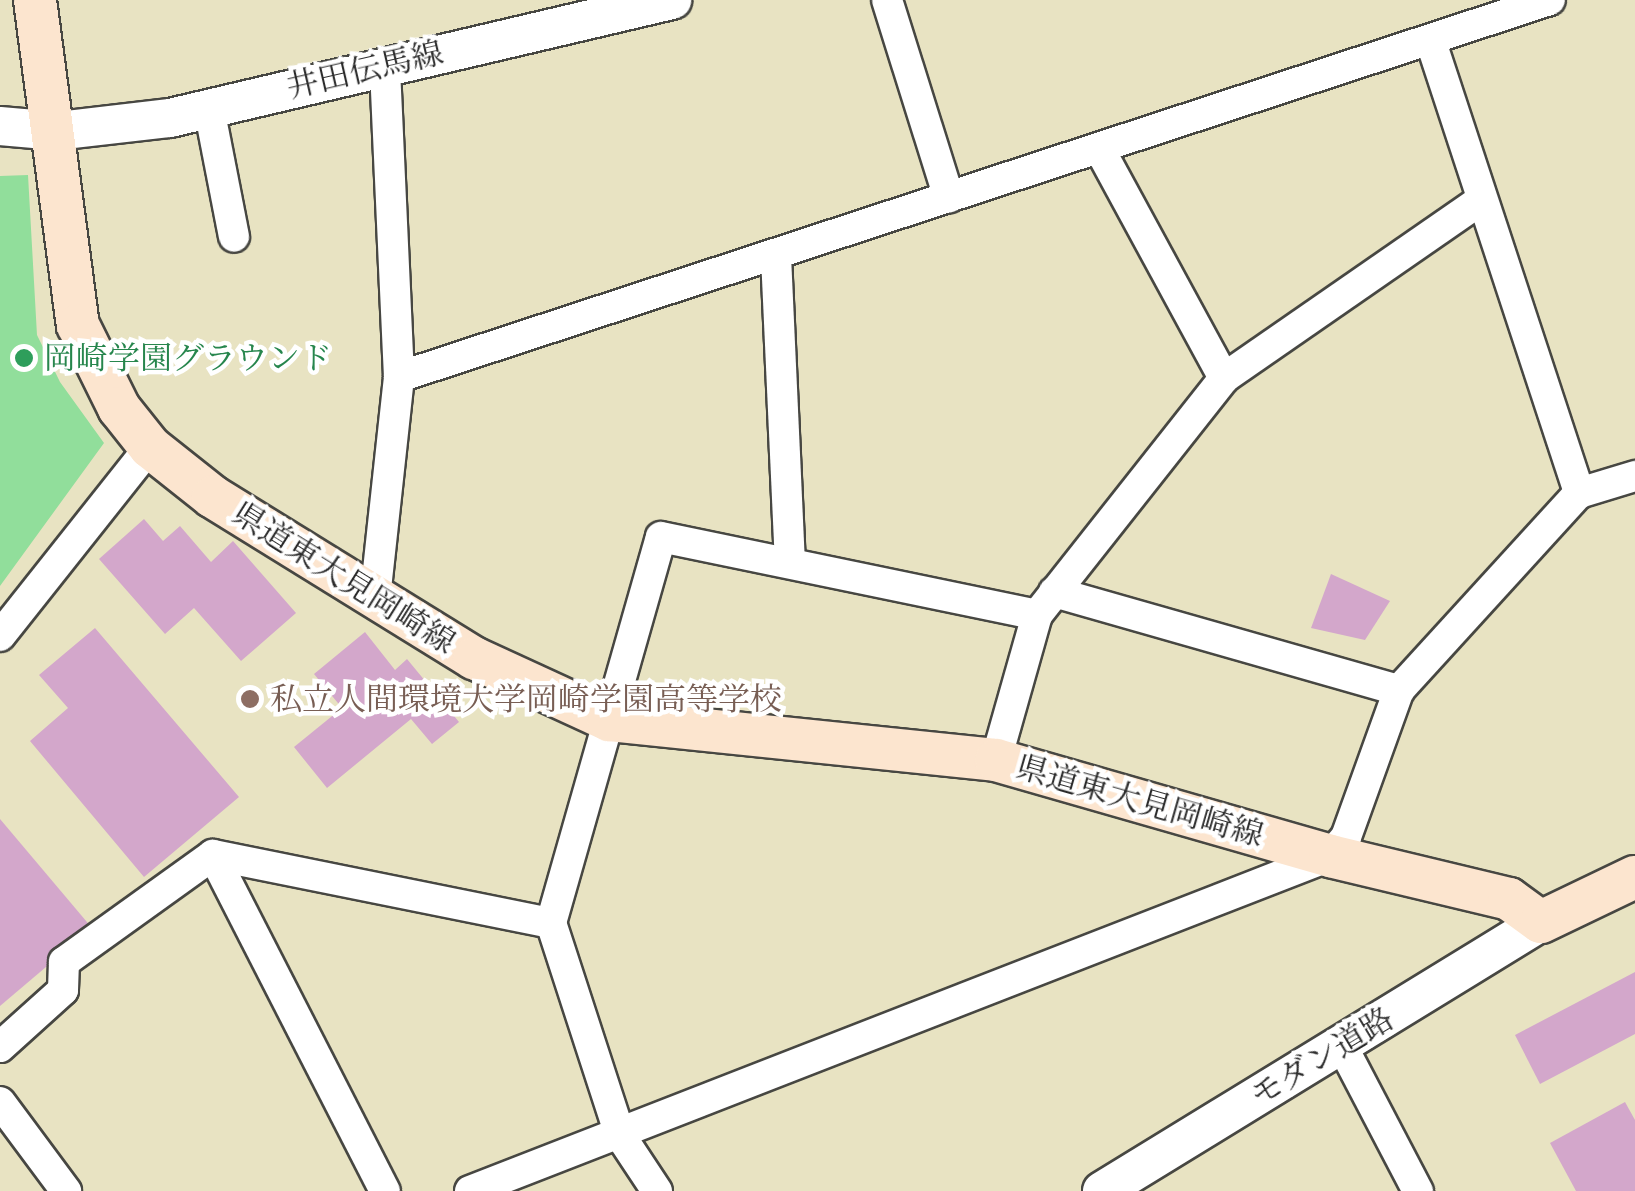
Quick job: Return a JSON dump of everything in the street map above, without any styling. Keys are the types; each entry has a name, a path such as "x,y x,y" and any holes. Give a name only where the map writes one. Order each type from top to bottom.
{"main road":[{"name":"県道東大見岡崎線","path":"35,0 56,131 78,325 119,408 150,447 213,497 375,598 474,658 609,720 996,760 1330,856 1510,899 1541,922"},
{"path":"1541,922 1633,879"}],"street":[{"name":"井田伝馬線","path":"0,126 56,131 209,108 672,0"},
{"path":"887,0 949,198"},
{"path":"399,377 1550,0"},
{"path":"1431,42 1578,492"},
{"path":"375,598 399,377 385,64"},
{"path":"209,108 234,237"},
{"path":"1099,148 1224,378"},
{"path":"996,760 1045,604 1224,378 1481,200"},
{"path":"776,256 790,564"},
{"path":"2,628 150,447"},
{"path":"470,1191 1330,856 1346,837 1399,690 1578,492 1635,476"},
{"path":"656,1191 620,1135 551,923 662,536 790,564 1045,604 1399,690"},
{"path":"0,1048 63,990 64,962 212,855 551,923"},
{"path":"212,855 385,1191"},
{"name":"モダン道路","path":"1102,1191 1541,922"},
{"path":"1342,1044 1418,1191"},
{"path":"0,1102 66,1191"}],"green space":[{"name":"岡崎学園グラウンド","path":"28,175 37,335 60,382 104,443 0,586 0,176"}],"building":[{"path":"144,519 163,541 180,526 211,562 233,541 296,613 241,661 194,608 165,634 99,559"},
{"path":"1331,574 1390,601 1365,640 1311,628"},
{"path":"95,628 239,797 144,877 30,741 68,708 39,675"},
{"path":"365,632 395,670 407,659 459,722 432,744 411,719 327,788 294,747 342,708 314,674"},
{"path":"0,819 92,928 0,1006"},
{"path":"1635,972 1635,1034 1540,1084 1515,1035"},
{"path":"1625,1102 1635,1120 1635,1191 1576,1191 1550,1143"}],"place":[{"name":"岡崎学園グラウンド","path":"24,358"},
{"name":"私立人間環境大学岡崎学園高等学校","path":"250,699"}]}
